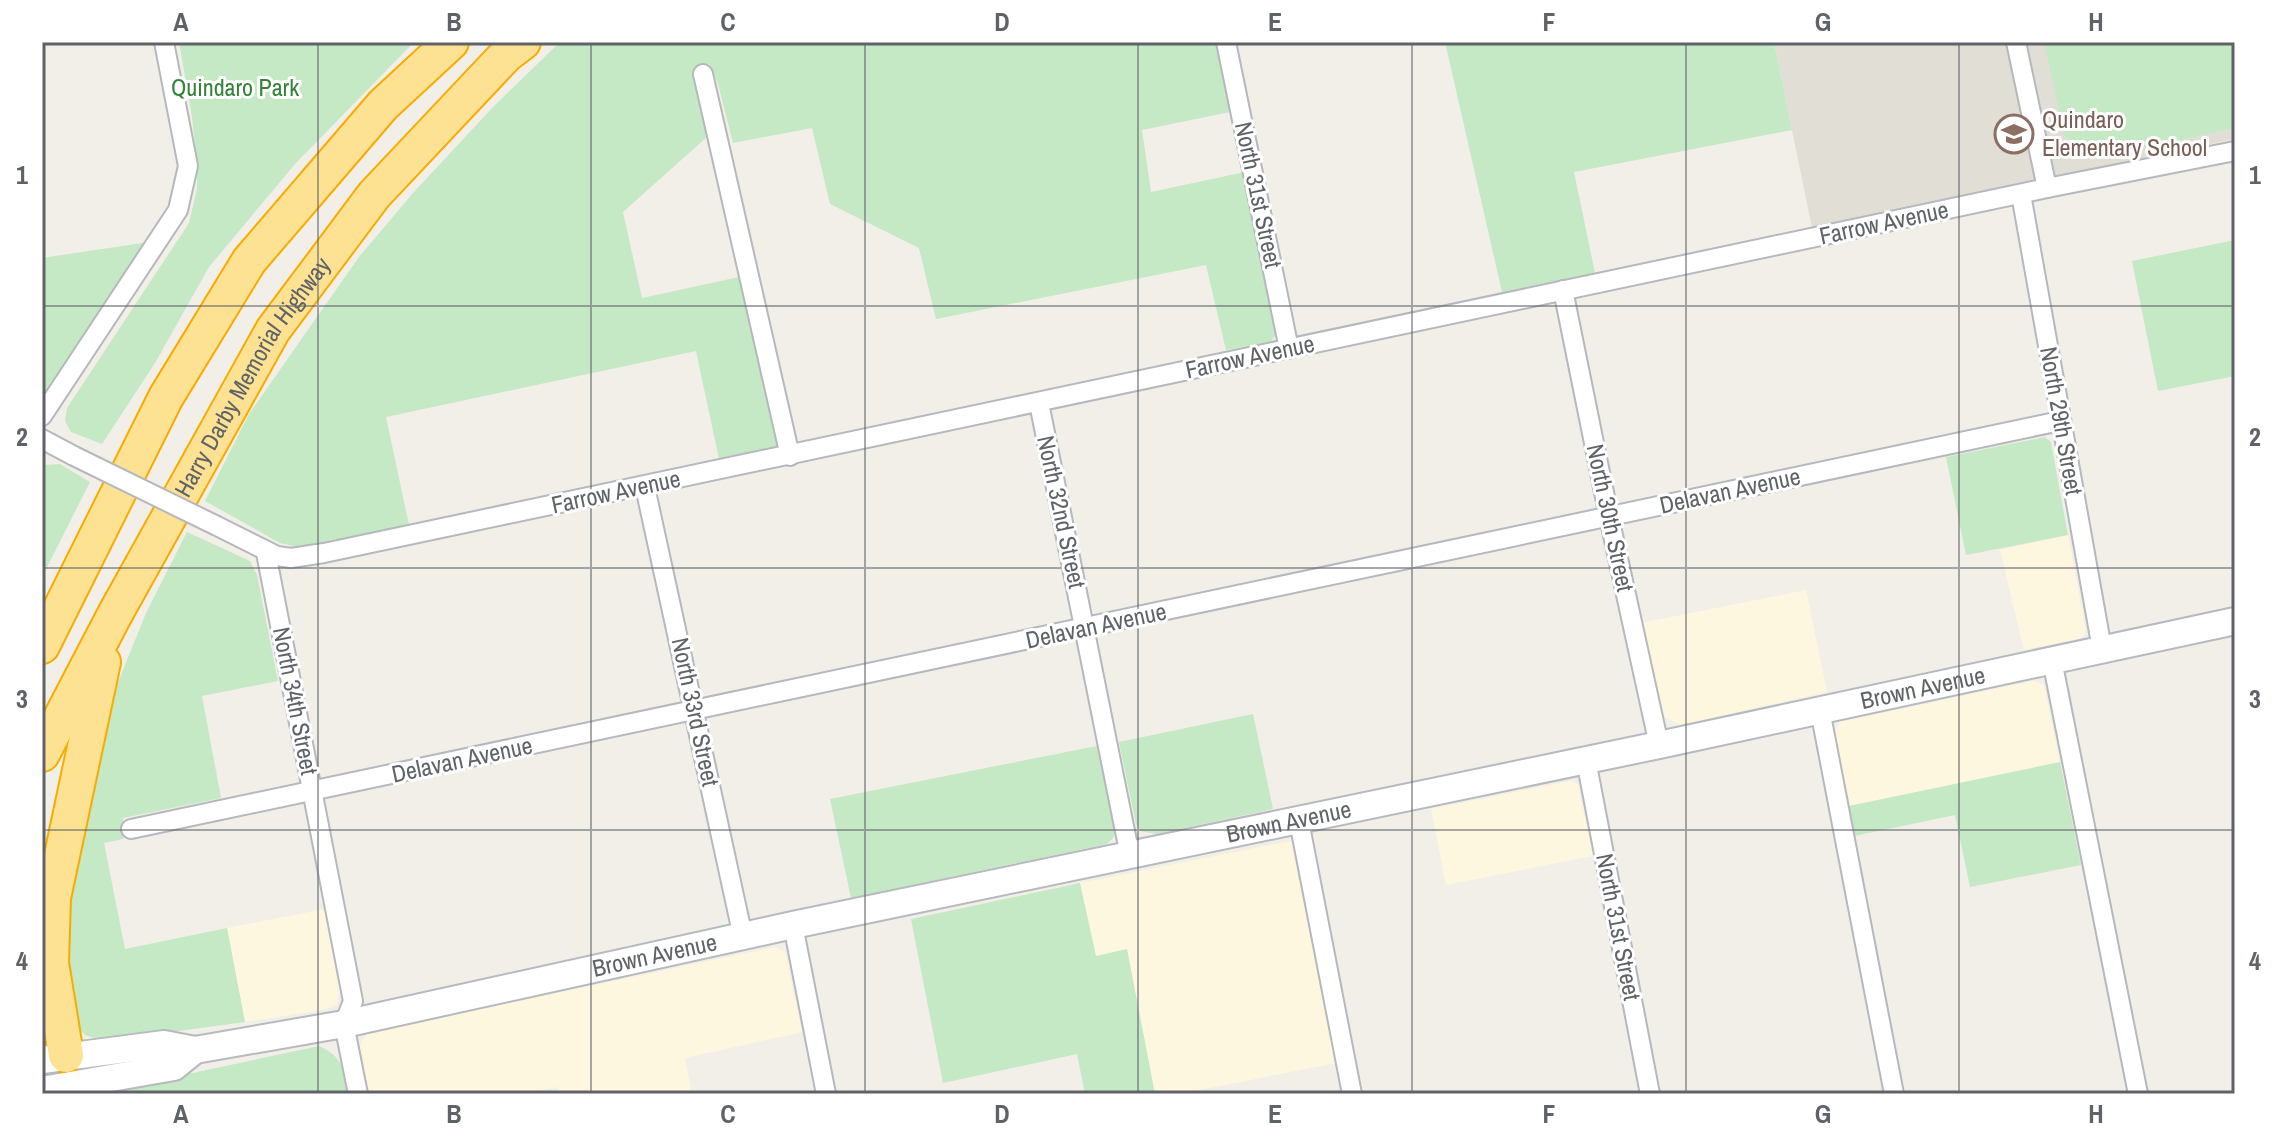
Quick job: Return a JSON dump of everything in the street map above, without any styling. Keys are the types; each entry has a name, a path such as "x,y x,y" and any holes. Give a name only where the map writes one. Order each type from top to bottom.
{"highway":[{"path":"42,646 166,397 249,261 383,105 451,42"},
{"name":"Harry Darby Memorial Highway","path":"42,754 115,614 273,330 374,195 506,55 523,42"},
{"path":"62,1073 51,963 53,898 115,614"}],"main road":[{"name":"Brown Avenue","path":"42,1090 62,1073 164,1044 195,1050 344,1024 793,925 1299,821 2235,621"}],"street":[{"path":"42,416 178,210 188,166 164,42"},
{"name":"North 31st Street","path":"1226,42 1289,349"},
{"path":"2016,42 2047,188"},
{"path":"703,74 790,456"},
{"name":"Farrow Avenue","path":"266,553 291,558 645,487 1563,290 2235,151"},
{"name":"North 29th Street","path":"2021,194 2102,649"},
{"name":"North 30th Street","path":"1563,290 1659,745"},
{"name":"North 32nd Street","path":"1039,403 1130,856"},
{"name":"Delavan Avenue","path":"131,829 2060,421"},
{"path":"42,439 266,553"},
{"name":"North 33rd Street","path":"645,487 743,937"},
{"name":"North 34th Street","path":"266,553 353,1001 344,1024 358,1094"},
{"path":"2052,660 2138,1094"},
{"path":"1820,710 1894,1094"},
{"name":"North 31st Street","path":"1586,760 1650,1094"},
{"path":"1299,821 1352,1094"},
{"path":"793,925 826,1094"}],"shaded area":[{"name":"Quindaro Elementary School","path":"1774,42 2235,42 2235,139 1812,228"},
{"path":"2068,535 2086,631 2082,638 2024,650 2000,550"},
{"path":"1806,590 1827,692 1680,725 1665,717 1641,623"},
{"path":"2033,681 2044,685 2060,762 1849,806 1835,731 1840,722"},
{"path":"1571,781 1578,784 1593,856 1446,885 1431,809"},
{"path":"1291,841 1336,1063 1180,1094 1155,1094 1127,950 1096,956 1080,883"},
{"path":"325,909 341,985 337,1004 327,1009 245,1022 227,928"},
{"path":"775,947 785,952 802,1032 685,1058 692,1094 560,1094 558,1087 523,1094 368,1094 360,1045 367,1033"}],"green space":[{"name":"Quindaro Park","path":"179,42 414,42 295,164 209,267 155,363 102,444 71,432 65,421 67,408 189,223 197,189 192,117"},
{"path":"560,42 1217,42 1230,112 1142,130 1151,192 1245,172 1277,321 1276,335 1270,342 1226,350 1206,265 936,319 919,248 830,204 812,128 733,143 710,64 694,69 708,136 623,212 642,298 739,277 780,439 776,448 719,459 696,351 386,417 409,525 298,547 280,543 205,501 249,414 359,257 494,106"},
{"path":"1445,42 1774,42 1792,130 1574,172 1595,273 1502,292"},
{"path":"2044,42 2235,42 2235,128 2099,157 2090,154 2065,136"},
{"path":"2235,240 2235,376 2158,391 2132,261"},
{"path":"149,242 42,402 42,258"},
{"path":"2045,437 2051,442 2068,535 1966,555 1946,457"},
{"path":"60,464 90,482 42,577 42,465"},
{"path":"187,532 250,561 257,575 278,681 202,696 221,798 123,818 123,839 104,843 125,949 227,928 245,1022 104,1041 85,1035 70,1019 64,998 70,874 102,722 146,613"},
{"path":"1253,714 1273,809 1157,834 1140,831 1119,742"},
{"path":"1097,746 1115,833 1107,844 851,898 830,799"},
{"path":"2060,762 2081,865 1970,887 1955,815 1854,836 1849,806"},
{"path":"1080,883 1096,956 1127,949 1155,1094 1085,1094 1077,1054 943,1083 911,919"},
{"path":"319,1046 338,1060 347,1094 94,1094"}],"place":[{"name":"Quindaro Elementary School","path":"2014,134"}]}
